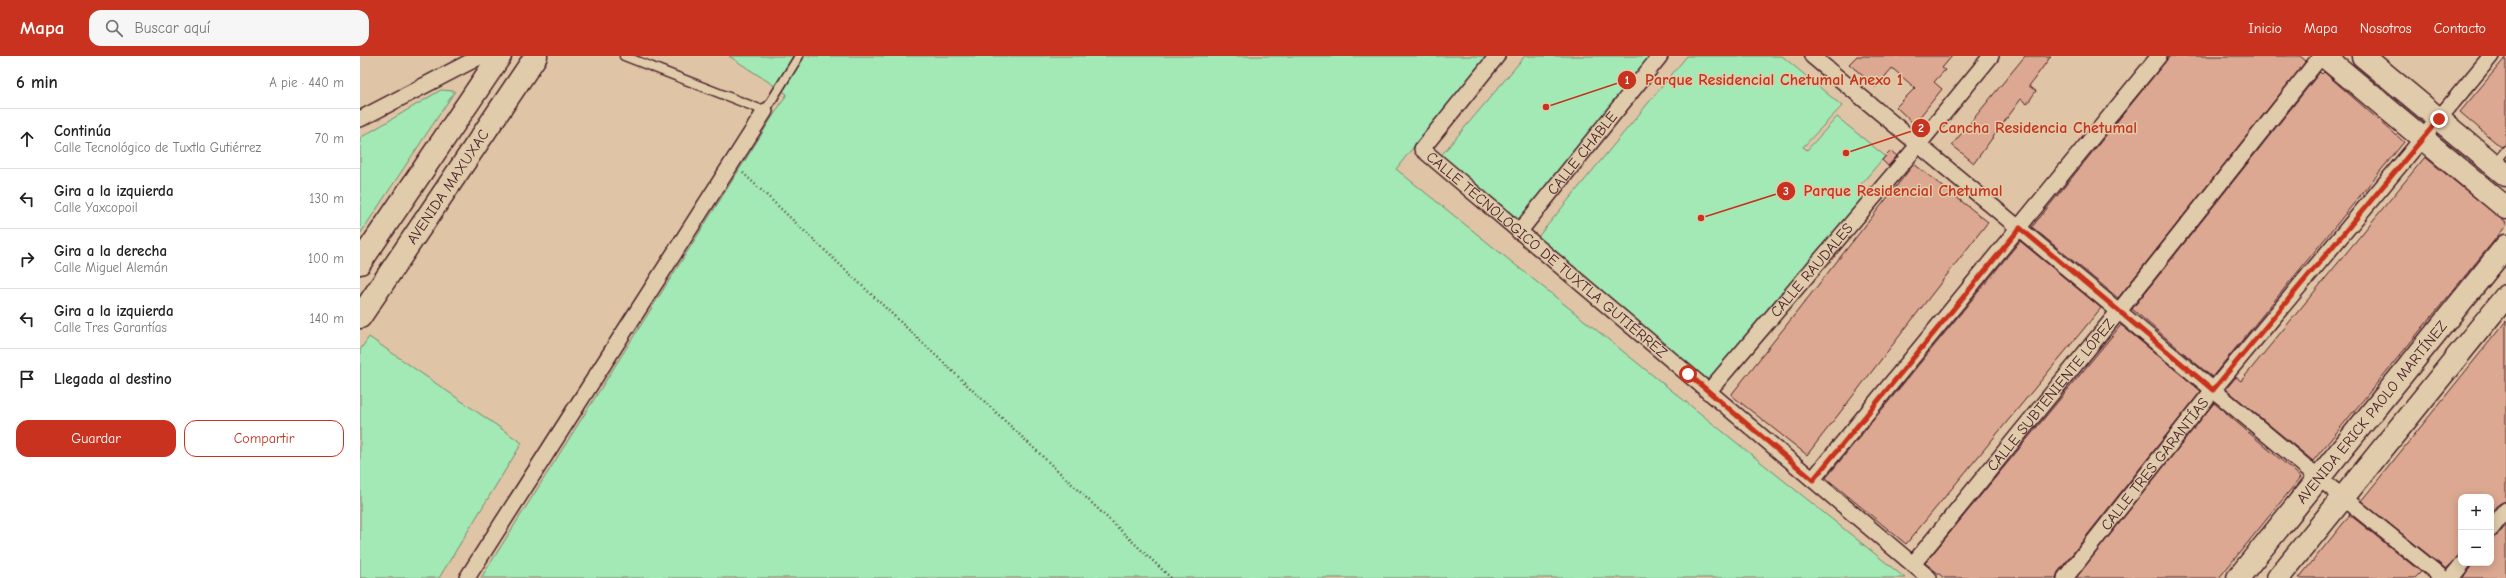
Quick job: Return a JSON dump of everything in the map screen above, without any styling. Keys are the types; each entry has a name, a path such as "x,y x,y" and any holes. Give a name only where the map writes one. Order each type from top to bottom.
{"main road":[{"name":"AVENIDA MAXUXAC","path":"360,263 500,56"},
{"name":"AVENIDA MAXUXAC","path":"360,317 536,56"},
{"path":"2322,56 2506,208"},
{"path":"2363,56 2439,119 2502,163"},
{"name":"AVENIDA ERICK PAOLO MARTÍNEZ","path":"2238,578 2506,246"},
{"name":"AVENIDA ERICK PAOLO MARTÍNEZ","path":"2278,578 2506,296"}],"street":[{"path":"360,119 481,56"},
{"name":"CALLE TECNOLÓGICO DE TUXTLA GUTIÉRREZ","path":"1497,56 1422,149 1929,578"},
{"name":"CALLE CHABLE","path":"1519,232 1660,56"},
{"name":"CALLE RAUDALES","path":"1708,392 1919,144 1991,56"},
{"path":"1813,480 2159,56"},
{"name":"CALLE SUBTENIENTE LÓPEZ","path":"1913,564 2119,311 2322,56"},
{"name":"CALLE TRES GARANTÍAS","path":"2065,578 2213,390 2491,56"},
{"path":"1819,58 1919,144 2213,390 2443,578"},
{"path":"467,578 765,111"},
{"path":"2494,525 2506,510"},
{"path":"2451,578 2461,566"}],"lane":[{"path":"624,56 765,111 799,56"}],"path":[{"path":"732,163 1171,578"}],"green space":[{"path":"729,56 1486,56 1396,169 1905,578 481,578 787,94"},
{"path":"1525,56 1651,56 1518,224 1439,158"},
{"path":"1687,56 1782,56 1842,106 1803,147 1807,150 1837,117 1885,156 1856,190 1866,198 1708,386 1537,238"},
{"path":"441,90 455,91 360,234 360,138"},
{"path":"369,337 522,443 439,578 360,578 360,350"}],"building":[{"path":"1857,56 1952,56 1942,68 1945,70 1934,82 1942,89 1914,124 1896,107 1915,88 1892,68 1876,87 1849,64"},
{"path":"2025,56 2051,56 2029,86 2036,91 2027,104 2021,99 1974,163 1952,145"},
{"path":"2170,56 2300,56 2306,61 2118,298 2032,227"},
{"path":"2506,57 2506,145 2501,147 2460,112"},
{"path":"2320,72 2322,74 2324,72 2404,142 2212,377 2132,309"},
{"path":"1891,151 1897,156 1888,166 1882,160"},
{"path":"2425,157 2506,223 2506,226 2313,461 2226,389 2236,377 2241,381"},
{"path":"1914,164 1988,222 1807,455 1731,395"},
{"path":"2020,241 2101,308 1906,544 1826,478"},
{"path":"2506,321 2506,501 2499,504 2494,510 2494,494 2458,494 2458,557 2446,569 2361,501"},
{"path":"2121,325 2201,391 2058,572 2056,578 1944,578 1925,563"},
{"path":"2214,403 2301,477 2219,578 2076,578"},
{"path":"2350,515 2421,572 2415,578 2299,578"},
{"path":"2506,525 2506,578 2463,578 2470,566 2494,566 2494,537 2498,535"}],"place":[{"name":"Parque Residencial Chetumal Anexo 1","path":"1546,107"},
{"name":"Cancha Residencia Chetumal","path":"1846,153"},
{"name":"Parque Residencial Chetumal","path":"1701,218"}],"route":[{"path":"1688,374 1813,480 2020,228 2213,390 2439,119"}]}
